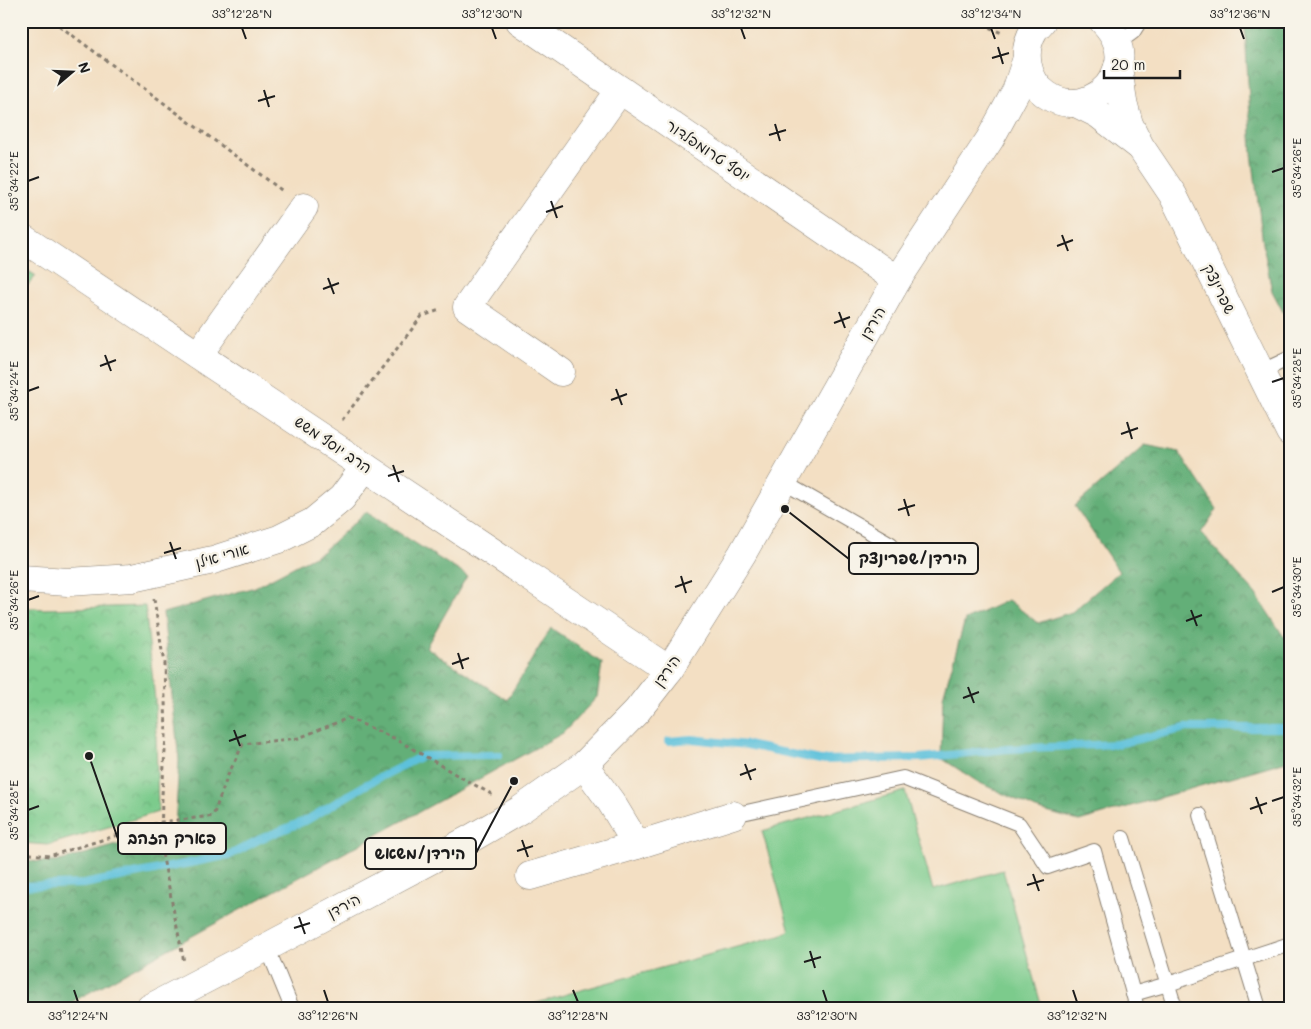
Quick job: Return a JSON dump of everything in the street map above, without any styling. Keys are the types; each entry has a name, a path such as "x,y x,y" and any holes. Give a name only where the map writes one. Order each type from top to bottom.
{"street":[{"name":"יוסף טרומפלדור","path":"520,21 550,30 620,90 897,280"},
{"name":"שפרינצק","path":"1034,35 1028,69 1036,84 1047,95 1098,114 1143,149"},
{"name":"הירדן","path":"150,1008 470,839 520,810 584,766 637,711 669,670 742,554 897,280 990,139 1016,91 1034,35"},
{"name":"שפרינצק","path":"1112,36 1123,102 1129,124 1173,196 1290,432"},
{"name":"הירדן","path":"990,139 1012,118 1031,108 1092,99 1105,90 1115,76 1112,36"},
{"path":"561,372 467,307 620,90"},
{"path":"198,355 304,207"},
{"name":"הרב יוסף משש","path":"21,237 669,670"},
{"name":"אורי אילן","path":"21,579 68,582 132,578 213,560 279,539 313,522 342,498 365,467"},
{"path":"584,766 611,802 637,845"},
{"path":"530,876 733,815"}],"lane":[{"path":"1112,36 1133,32 1140,21"},
{"path":"1260,372 1290,358"},
{"path":"782,482 891,544"},
{"path":"733,815 902,778 1019,824 1048,867 1094,851 1137,1008"},
{"path":"1200,814 1259,1008"},
{"path":"1123,838 1175,1008"},
{"path":"1133,994 1290,944"},
{"path":"267,947 292,1008"}],"path":[{"path":"54,21 304,207"},
{"path":"975,21 1034,35"},
{"path":"342,420 422,316 440,310"},
{"path":"150,574 164,664 166,736 161,848 189,988"},
{"path":"21,854 49,856 161,822 213,816 228,775 243,744 299,738 348,718 396,739 520,810"}],"green space":[{"path":"1248,21 1290,21 1290,325 1272,291 1263,244 1252,153 1245,29"},
{"path":"21,266 36,276 21,293"},
{"path":"1145,445 1179,452 1217,509 1201,533 1255,593 1290,646 1290,760 1079,821 1036,809 978,782 941,758 943,697 965,620 1008,600 1038,623 1072,612 1119,572 1075,506"},
{"path":"366,512 467,576 426,647 507,700 551,628 602,663 597,697 563,733 61,1008 21,1008 21,861 56,862 175,829 179,760 163,613 255,587 322,552"},
{"path":"145,606 155,700 158,812 48,845 21,843 21,607 43,609"},
{"path":"905,791 933,890 1003,870 1042,1008 520,1008 790,931 762,831"}],"waterway":[{"path":"669,741 692,739 747,745 820,760 919,758 1008,749 1117,744 1186,728 1290,728"},
{"path":"21,886 84,884 230,855 260,839 307,820 369,783 422,756 499,755"}],"place":[{"name":"הירדן/שפרינצק","path":"785,509"},
{"name":"פארק הזהב","path":"89,756"},
{"name":"הירדן/משאש","path":"514,781"}]}
